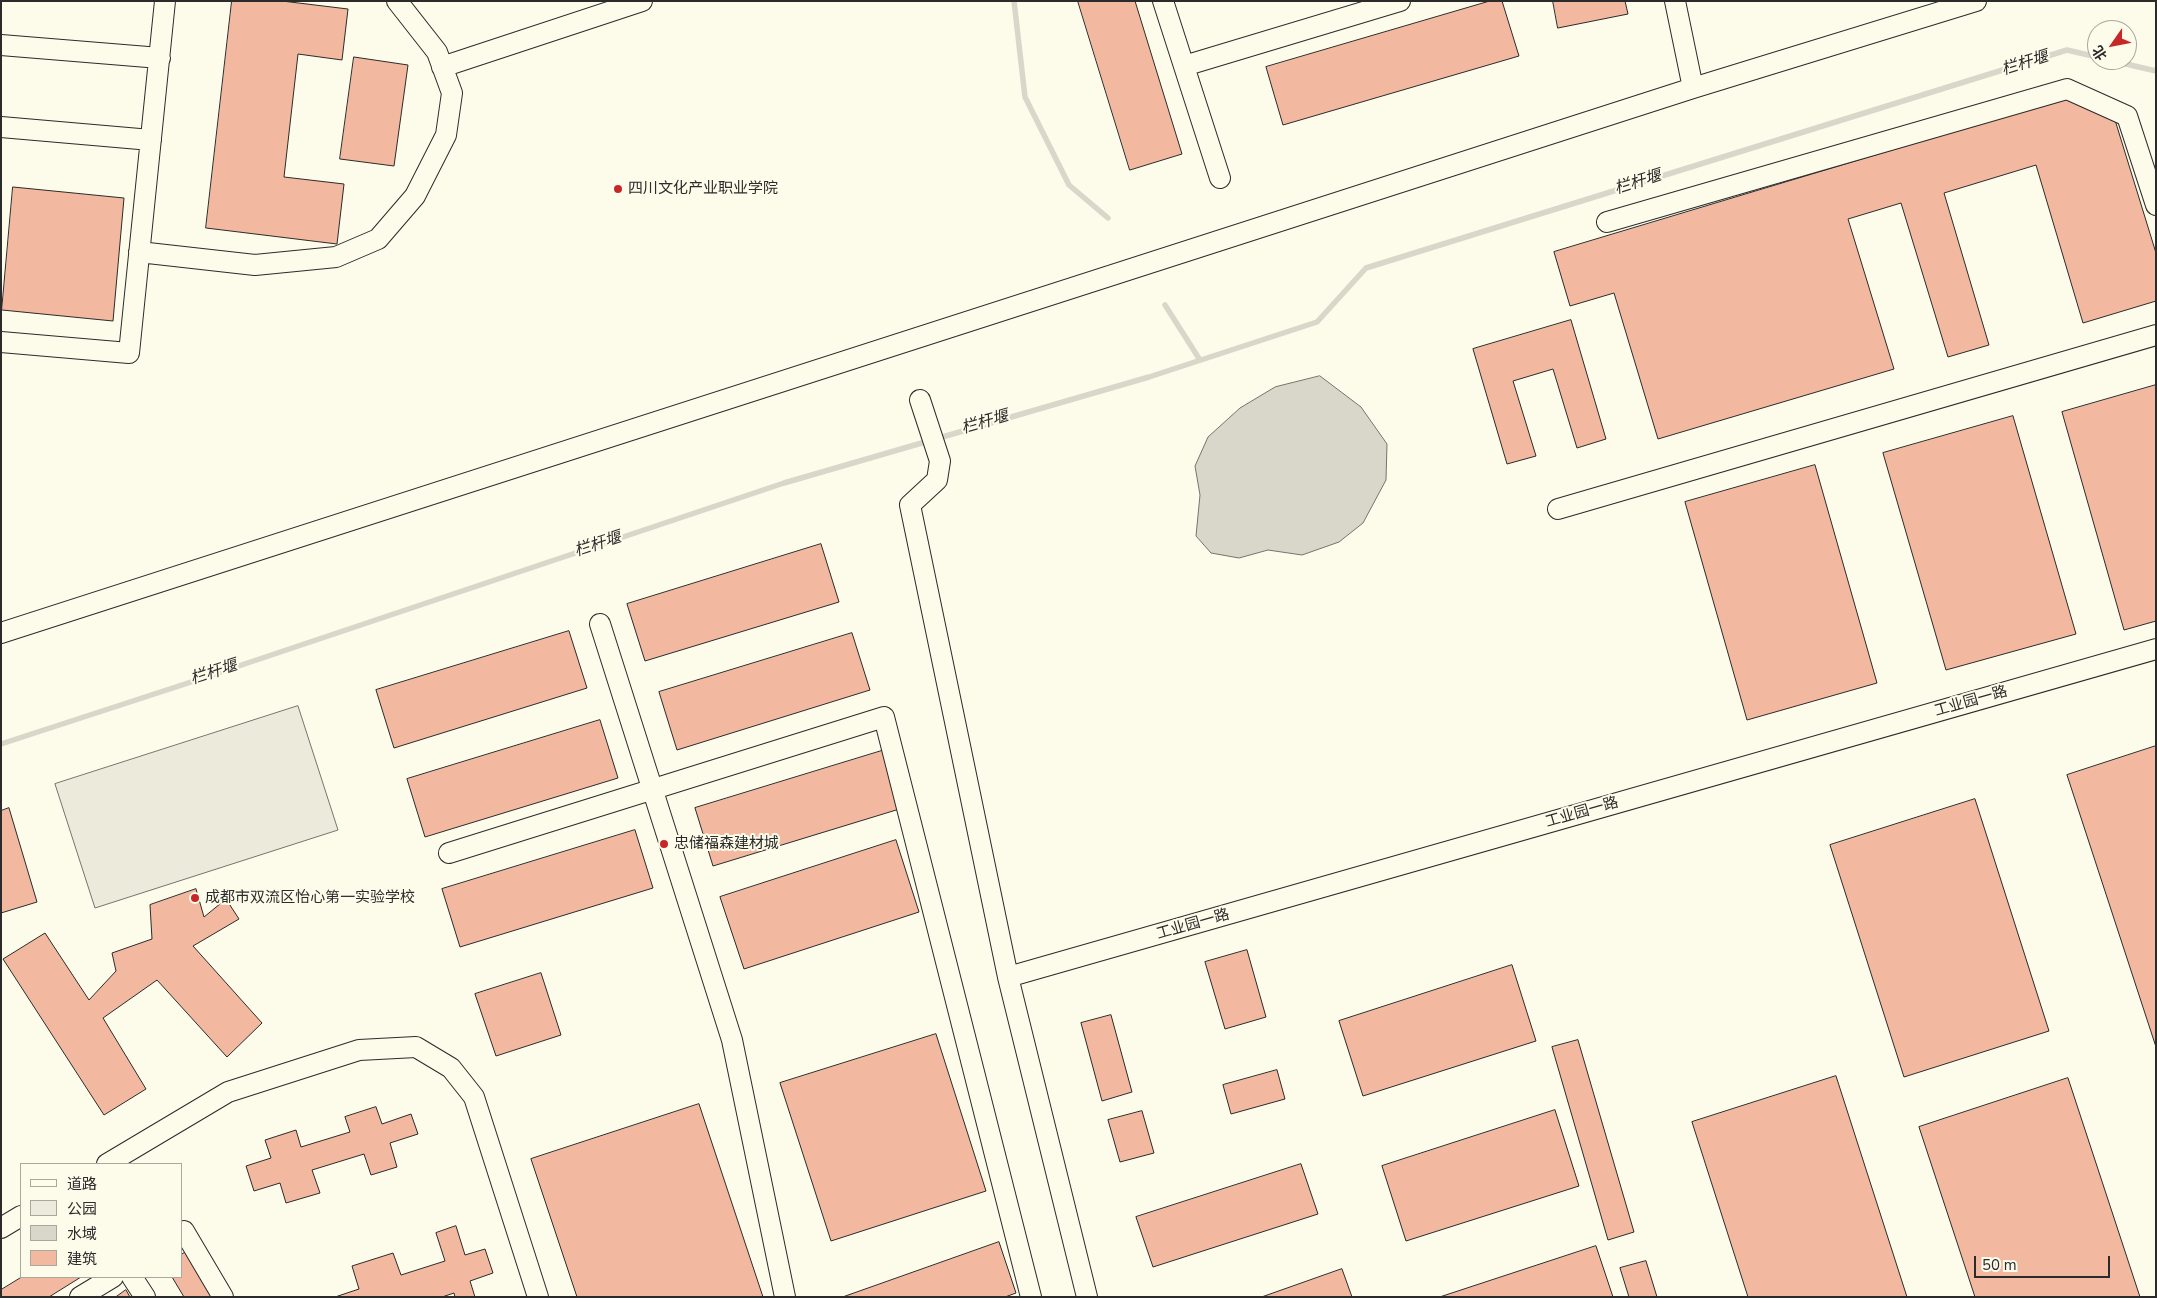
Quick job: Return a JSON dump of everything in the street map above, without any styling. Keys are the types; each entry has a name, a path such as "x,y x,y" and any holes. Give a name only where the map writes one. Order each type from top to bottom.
{"street":[{"path":"1,342 129,353 166,1"},
{"path":"139,252 255,265 336,257 378,239 415,196 446,135 452,93 437,52 397,1"},
{"path":"442,67 642,1"},
{"path":"1163,1 1220,178"},
{"path":"1184,66 1400,1"},
{"path":"1675,1 1693,88"},
{"path":"1,633 1693,88 1976,1"},
{"path":"1,45 160,58"},
{"path":"1607,222 2067,89 2127,116 2156,205"},
{"path":"1,127 151,140"},
{"path":"1558,509 2156,335"},
{"path":"920,400 940,461 937,480 910,505 1008,977 1083,1296"},
{"path":"600,624 651,790 732,1040 785,1297"},
{"name":"工业园一路","path":"1008,977 2156,649"},
{"path":"449,853 884,717 1031,1297"},
{"path":"109,1163 228,1092 359,1050 416,1047 451,1068 474,1097 538,1297"},
{"path":"1,1228 20,1217"},
{"path":"182,1232 184,1231 223,1297"},
{"path":"80,1297 111,1278"},
{"path":"133,1278 145,1297"}],"green space":[{"path":"298,706 338,830 95,908 55,784"}],"water":[{"path":"1320,376 1361,407 1387,444 1386,480 1363,523 1339,542 1302,555 1268,550 1239,558 1211,553 1196,536 1200,495 1195,466 1208,437 1240,408 1275,387"}],"building":[{"path":"232,1 282,1 348,9 342,60 298,54 284,177 344,184 337,244 206,228"},
{"path":"1078,1 1135,1 1182,154 1130,170"},
{"path":"1490,1 1502,1 1519,56 1283,125 1266,67"},
{"path":"1553,1 1625,1 1628,14 1558,28"},
{"path":"354,57 408,65 394,166 340,159"},
{"path":"2069,97 2115,120 2156,253 2156,301 2083,323 2036,165 1944,193 1989,345 1948,357 1901,203 1848,219 1894,369 1658,439 1614,293 1570,306 1554,252"},
{"path":"13,187 124,198 113,321 2,310"},
{"path":"1571,320 1606,439 1577,448 1553,369 1513,381 1536,456 1507,464 1473,349"},
{"path":"2156,385 2156,621 2124,630 2062,412"},
{"path":"2013,416 2076,634 1946,670 1883,453"},
{"path":"1815,465 1877,683 1747,720 1685,502"},
{"path":"821,544 839,602 645,661 627,604"},
{"path":"569,631 587,688 394,748 376,690"},
{"path":"852,633 870,690 677,750 659,692"},
{"path":"600,720 618,778 425,837 407,779"},
{"path":"2156,746 2156,1047 2067,775"},
{"path":"888,749 906,807 713,866 695,808"},
{"path":"1975,799 2049,1031 1904,1077 1830,845"},
{"path":"9,808 37,902 1,913 1,811"},
{"path":"635,830 653,888 460,947 442,889"},
{"path":"896,840 919,912 744,969 720,897"},
{"path":"196,889 204,917 226,899 239,919 193,946 262,1023 227,1057 157,980 103,1018 146,1089 104,1115 3,959 45,933 89,1000 116,971 112,953 152,939 150,905"},
{"path":"1247,950 1266,1017 1225,1029 1205,962"},
{"path":"1512,965 1536,1041 1363,1096 1339,1021"},
{"path":"541,973 561,1035 496,1056 475,994"},
{"path":"1111,1015 1132,1092 1102,1101 1081,1023"},
{"path":"936,1034 986,1191 831,1241 780,1083"},
{"path":"1578,1040 1634,1232 1608,1240 1552,1047"},
{"path":"1277,1070 1285,1099 1231,1114 1223,1085"},
{"path":"1836,1076 1907,1297 1748,1297 1692,1122"},
{"path":"2068,1078 2140,1297 1975,1297 1919,1127"},
{"path":"699,1104 763,1297 577,1297 531,1159"},
{"path":"376,1107 382,1124 411,1114 418,1134 390,1143 397,1167 371,1175 364,1154 312,1170 320,1193 286,1203 280,1183 254,1191 246,1166 271,1158 265,1140 296,1130 301,1147 350,1132 345,1117"},
{"path":"1555,1110 1579,1186 1406,1241 1382,1166"},
{"path":"1142,1111 1154,1153 1120,1162 1108,1120"},
{"path":"1301,1164 1318,1214 1153,1267 1136,1217"},
{"path":"456,1226 465,1255 485,1249 493,1273 470,1281 475,1297 455,1297 454,1293 442,1297 335,1297 359,1289 352,1266 393,1253 401,1275 445,1261 436,1233"},
{"path":"999,1242 1016,1293 1005,1297 843,1297"},
{"path":"1596,1246 1613,1297 1440,1297"},
{"path":"189,1250 217,1297 184,1297 173,1278 182,1278 182,1254"},
{"path":"1646,1261 1657,1297 1629,1297 1620,1268"},
{"path":"1342,1269 1352,1297 1262,1297"},
{"path":"20,1278 79,1278 49,1297 1,1297 1,1290"},
{"path":"126,1290 130,1297 116,1297"}],"waterway":[{"name":"栏杆堰","path":"1014,1 1025,97 1069,185 1108,218"},
{"name":"栏杆堰","path":"1,744 784,483 1149,377 1317,322 1366,268 2067,50 2087,55"},
{"name":"栏杆堰","path":"2137,67 2156,71"},
{"name":"栏杆堰","path":"1165,305 1200,360"}],"place":[{"name":"四川文化产业职业学院","path":"618,189"},
{"name":"忠储福森建材城","path":"664,844"},
{"name":"成都市双流区怡心第一实验学校","path":"195,898"}]}
